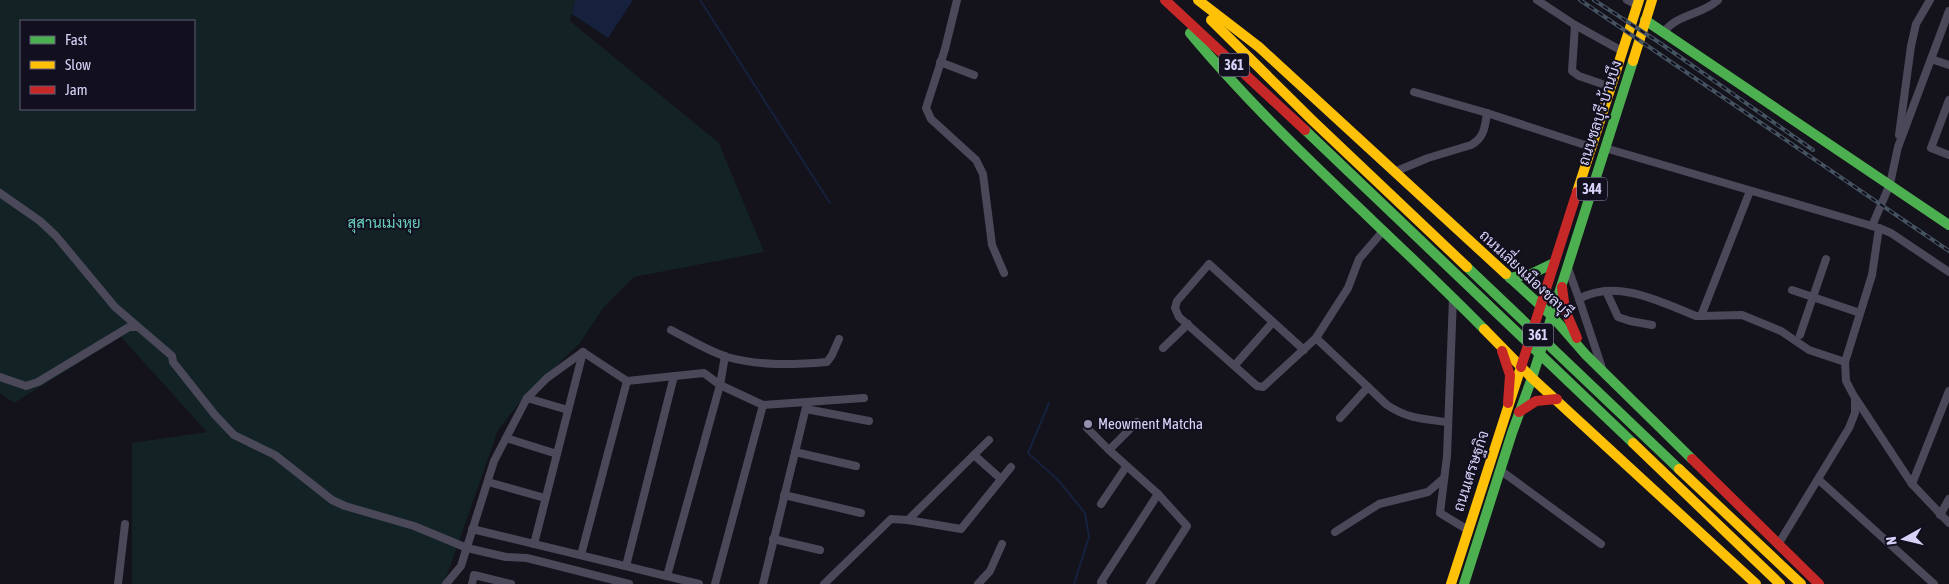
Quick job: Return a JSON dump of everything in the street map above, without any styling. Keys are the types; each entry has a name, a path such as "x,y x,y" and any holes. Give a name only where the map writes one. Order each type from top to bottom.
{"main road":[{"name":"361","path":"1164,0 1304,130 1780,584"},
{"name":"361","path":"1164,0 1224,75 1299,150 1453,298 1532,378 1756,584"},
{"name":"361","path":"1191,0 1313,121 1801,584"},
{"name":"ถนนเลี่ยงเมืองชลบุรี","path":"1198,0 1259,47 1552,316 1586,355 1819,584"},
{"name":"ถนนชลบุรี-บ้านบึง","path":"1532,378 1652,0"},
{"name":"ถนนชลบุรี-บ้านบึง","path":"1521,367 1638,2"},
{"path":"1645,20 1949,225"},
{"path":"1479,324 1490,327 1501,326 1510,320 1516,311 1518,300 1510,278 1531,274 1554,263"},
{"path":"1519,412 1536,401 1557,399 1554,381 1556,372 1569,358 1586,355 1569,322 1562,284"},
{"path":"1495,340 1505,356 1510,375 1508,403"},
{"name":"ถนนเศรษฐกิจ","path":"1451,584 1521,367"},
{"name":"ถนนเศรษฐกิจ","path":"1464,584 1519,412 1532,378"}],"street":[{"path":"957,0 926,108 931,119 976,160 983,174 992,245 1004,273"},
{"path":"1537,0 1575,25 1622,51"},
{"path":"1626,0 1638,2"},
{"path":"1664,32 1670,24 1712,6 1718,0"},
{"path":"1930,0 1916,24 1902,108 1898,147 1890,184 1875,227 1872,275 1845,362 1846,381 1855,398 1912,484 1949,523"},
{"path":"1898,147 1949,11"},
{"path":"1575,25 1572,72 1611,87"},
{"path":"1931,58 1949,65"},
{"path":"940,62 974,75"},
{"path":"1414,92 1487,113 1591,147"},
{"path":"1949,100 1947,113 1931,148 1949,155"},
{"path":"1394,172 1428,158 1478,142 1483,135 1487,113"},
{"path":"1605,148 1875,227 1891,233 1949,272"},
{"path":"1701,316 1750,191"},
{"path":"0,193 40,221 56,236 115,307 172,356 173,362 215,416 234,435 275,455 332,500 354,509 414,526 467,548 506,557 527,558 626,584"},
{"path":"1304,350 1209,264 1177,301 1176,311 1179,316 1258,386 1263,387 1304,350 1316,338 1348,288 1358,259 1383,231"},
{"path":"1800,335 1826,259"},
{"path":"1568,267 1604,373"},
{"path":"1792,290 1860,313"},
{"path":"1579,299 1590,293 1606,291 1624,292 1648,297 1701,316 1742,315 1781,331 1809,350 1845,362"},
{"path":"1606,291 1618,317 1630,322 1652,325"},
{"path":"1453,298 1447,456 1440,513 1468,530"},
{"path":"1235,365 1273,322"},
{"path":"1163,348 1188,324"},
{"path":"0,377 26,386 38,382 129,328 137,327"},
{"path":"671,330 725,356 764,364 827,362 832,356 839,339"},
{"path":"1316,338 1387,405 1400,414 1413,418 1447,422"},
{"path":"446,584 461,566 494,461 527,398 547,378 583,352"},
{"path":"583,352 627,381 704,373 720,385 763,405 806,406 864,398"},
{"path":"534,544 583,352"},
{"path":"667,576 720,385 725,356"},
{"path":"626,566 674,376"},
{"path":"581,555 627,381"},
{"path":"1340,418 1368,387"},
{"path":"1912,484 1948,394"},
{"path":"527,398 568,410"},
{"path":"1779,543 1849,428 1855,413 1855,398"},
{"path":"715,584 763,405"},
{"path":"806,406 869,421"},
{"path":"763,584 806,406"},
{"path":"1108,450 1137,422"},
{"path":"1087,428 1126,467 1158,494 1187,526 1150,584"},
{"path":"506,438 557,454"},
{"path":"908,520 989,440"},
{"path":"795,452 856,466"},
{"path":"974,455 1001,479"},
{"path":"824,584 891,520 908,520 961,529 1011,467"},
{"path":"1101,504 1126,467"},
{"path":"1500,470 1601,544"},
{"path":"1335,532 1379,504 1428,492 1444,478"},
{"path":"1819,480 1934,584"},
{"path":"488,482 546,498"},
{"path":"1103,584 1100,582 1158,494"},
{"path":"784,495 861,513"},
{"path":"1940,515 1949,500"},
{"path":"118,584 125,524"},
{"path":"472,529 699,584"},
{"path":"773,538 820,550"},
{"path":"978,584 990,571 1002,544"},
{"path":"472,584 474,575 507,583"}],"green space":[{"name":"สุสานเม่งหุย","path":"0,0 575,0 570,21 719,143 764,252 634,277 603,308 580,343 523,398 498,430 444,584 132,584 132,443 207,432 121,337 14,403 0,393"}],"water":[{"path":"575,0 633,0 608,38 572,14"}],"waterway":[{"path":"700,0 830,203"},
{"path":"1049,403 1028,453 1058,480 1085,513 1089,537 1074,584"}],"railway":[{"path":"1580,0 1949,251"},
{"path":"1594,0 1660,43 1813,150"}],"traffic: fast":[{"path":"1645,20 1949,225"},
{"path":"1190,33 1224,72 1297,148 1484,329"},
{"path":"1532,378 1633,61"},
{"path":"1305,130 1633,443"},
{"path":"1510,278 1531,274 1554,263"},
{"path":"1467,267 1679,469"},
{"path":"1506,274 1552,316 1586,355 1692,459"},
{"path":"1464,584 1512,433 1532,378"}],"traffic: slow":[{"path":"1198,0 1259,47 1506,274"},
{"path":"1577,192 1639,0"},
{"path":"1633,61 1652,0"},
{"path":"1211,20 1313,121 1467,267"},
{"path":"1484,329 1532,378 1756,584"},
{"path":"1451,584 1521,367"},
{"path":"1633,443 1780,584"},
{"path":"1679,469 1801,584"}],"traffic: jam":[{"path":"1165,0 1305,130"},
{"path":"1521,367 1577,192"},
{"path":"1562,287 1565,310 1577,338"},
{"path":"1502,351 1510,375 1508,403"},
{"path":"1519,412 1536,401 1557,399"},
{"path":"1692,459 1819,584"}],"place":[{"name":"Meowment Matcha","path":"1088,424"}]}
